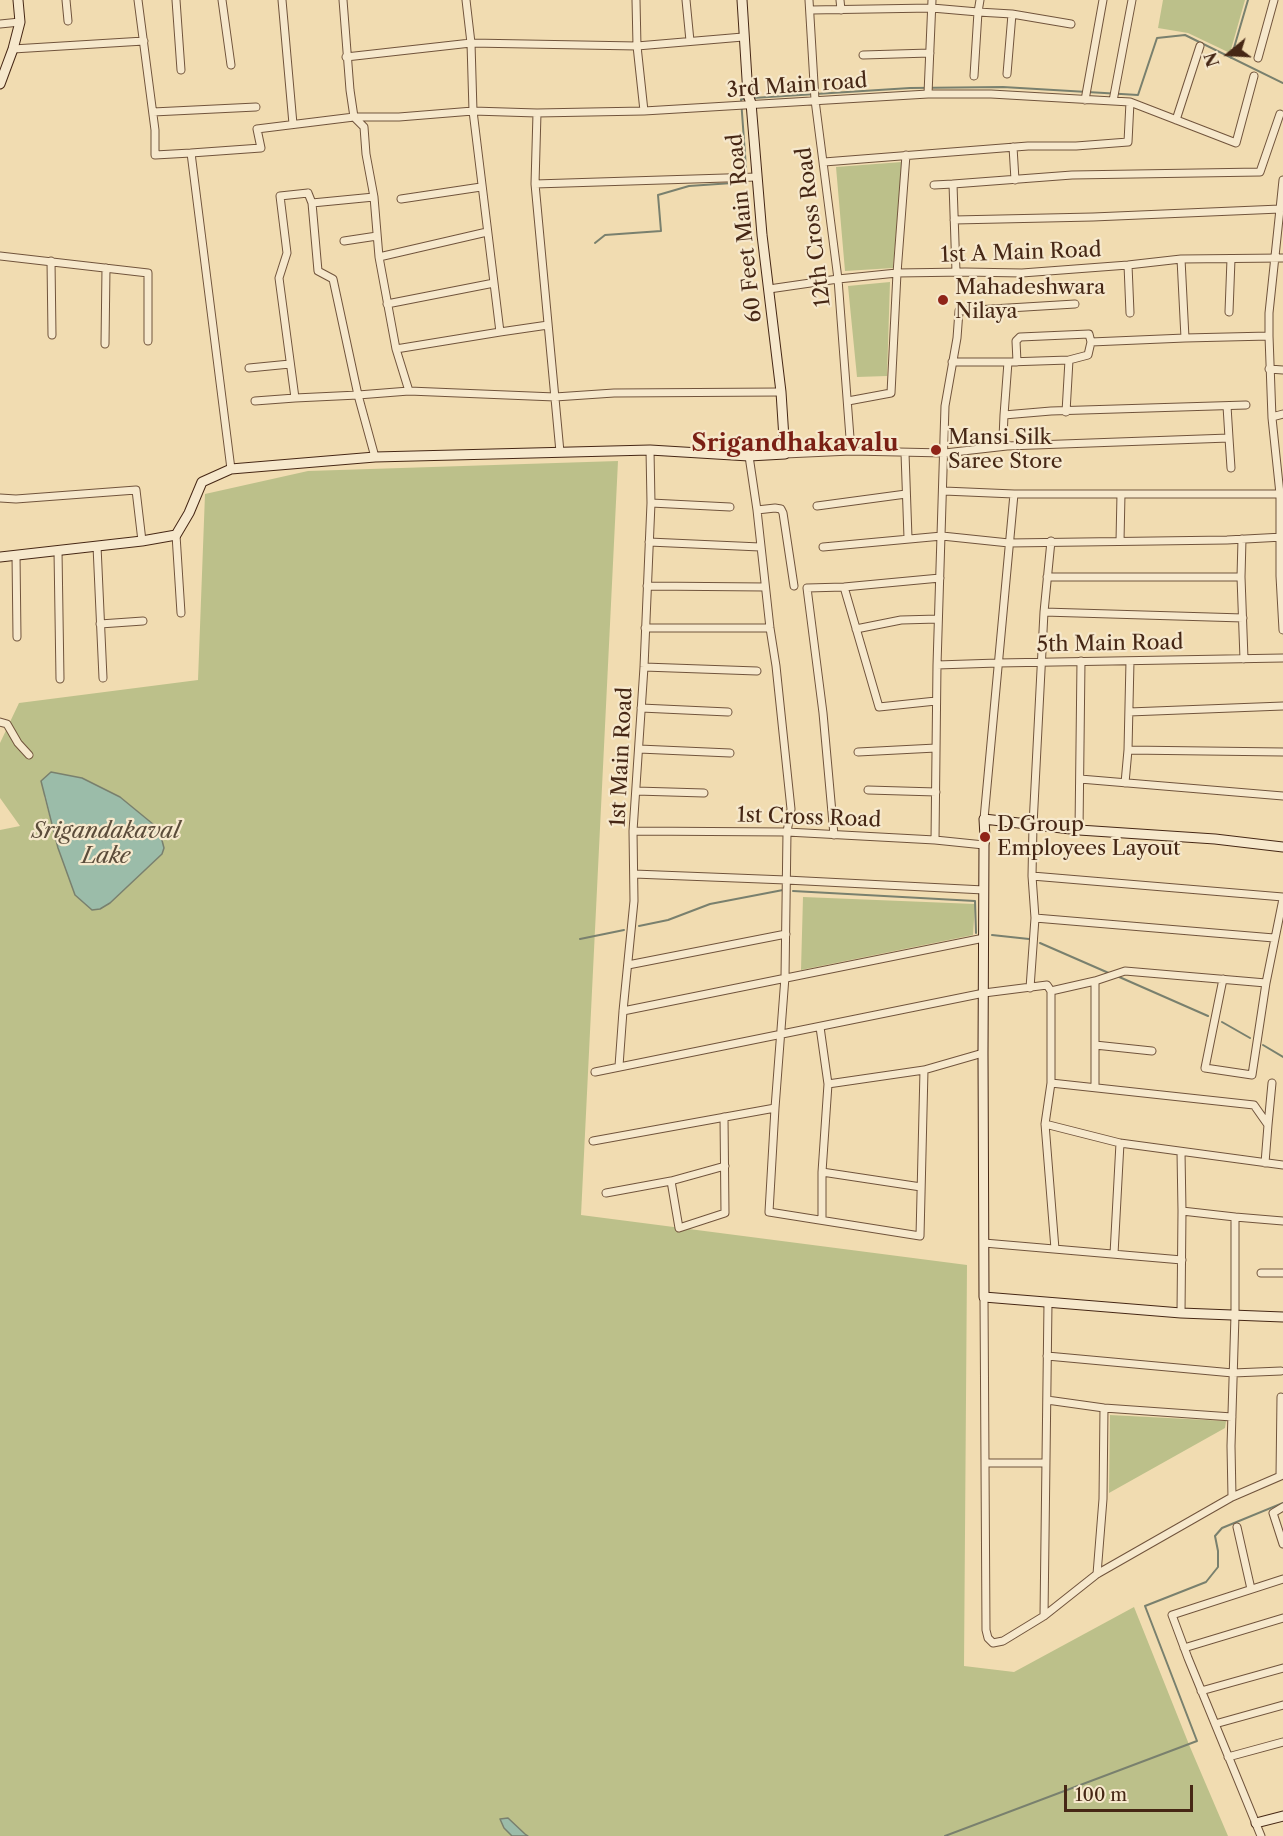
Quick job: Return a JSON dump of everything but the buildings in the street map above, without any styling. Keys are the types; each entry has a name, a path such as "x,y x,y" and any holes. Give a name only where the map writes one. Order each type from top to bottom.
{"street":[{"path":"0,84 20,22 18,0"},
{"path":"66,0 68,21"},
{"path":"138,0 153,112 155,155 191,153 231,469"},
{"path":"176,0 182,70"},
{"path":"222,0 231,65"},
{"path":"282,0 293,124"},
{"path":"343,0 346,57 354,117 364,127 366,154 374,197 378,256 396,349 409,391"},
{"path":"466,0 471,43 473,111 500,332"},
{"path":"636,0 637,46 644,111"},
{"path":"686,0 690,41"},
{"name":"60 Feet Main Road","path":"742,0 747,103 754,177 769,289 785,454"},
{"name":"12th Cross Road","path":"809,0 815,100 838,279 851,451"},
{"path":"840,0 841,10"},
{"path":"884,0 884,9"},
{"path":"974,76 980,0"},
{"path":"1085,100 1103,0"},
{"path":"1113,101 1132,0"},
{"path":"1258,58 1274,0"},
{"path":"811,10 884,9 932,4 1071,24"},
{"path":"928,93 932,4"},
{"path":"1007,74 1012,14"},
{"path":"0,24 20,22"},
{"path":"346,57 471,43 637,46 743,37"},
{"path":"13,49 144,41"},
{"path":"1176,120 1200,46"},
{"path":"863,55 930,52"},
{"name":"3rd Main road","path":"191,153 261,148 257,129 354,117 399,117 473,111 537,113 644,111 928,93 991,94 1130,102 1236,142 1254,76"},
{"path":"824,162 1013,147 1128,142 1130,102"},
{"path":"153,112 256,108"},
{"path":"537,113 536,184 560,452"},
{"path":"934,185 1072,175 1260,172 1280,114"},
{"path":"1013,147 1015,180"},
{"path":"848,401 891,393 906,155"},
{"path":"536,184 754,177"},
{"path":"1283,180 1269,313 1269,369 1282,537 1283,630"},
{"path":"953,184 956,272"},
{"path":"401,199 481,187"},
{"path":"295,398 279,278 286,253 280,196 308,193 312,203 318,271 333,279 358,394 375,457"},
{"path":"312,203 374,197"},
{"path":"954,220 1280,209"},
{"path":"378,256 487,232"},
{"path":"344,242 377,236"},
{"path":"0,256 148,273 148,340"},
{"name":"1st A Main Road","path":"769,289 897,273 1022,273 1181,259 1283,258"},
{"path":"1181,259 1185,338"},
{"path":"1229,312 1231,259"},
{"path":"51,261 52,335"},
{"path":"1128,265 1130,313"},
{"path":"105,344 106,268"},
{"path":"387,304 494,283"},
{"path":"935,840 936,701 945,406 957,338 959,311 1075,304"},
{"path":"396,349 548,325"},
{"path":"952,362 1017,362 1069,360 1088,355 1091,342 1089,334 1020,337 1016,341 1017,362"},
{"path":"1091,342 1269,336"},
{"path":"1066,412 1069,360"},
{"path":"1007,446 1003,439 1008,362"},
{"path":"249,368 290,364"},
{"path":"1269,369 1283,370"},
{"path":"255,401 409,391 555,397 614,393 780,392"},
{"path":"1004,415 1051,411 1246,405"},
{"path":"1227,406 1231,468"},
{"path":"1272,417 1283,414"},
{"path":"181,613 176,535 189,513 202,482 231,469 375,457 650,450 749,456 851,451 945,453 1007,446 1229,438"},
{"name":"1st Main Road","path":"619,1066 634,901 633,831 644,667 651,503 650,450"},
{"path":"905,453 908,538"},
{"path":"749,456 785,736 792,809 787,832 785,977 769,1212 920,1236 924,1070"},
{"path":"0,498 16,499 136,490 142,541"},
{"path":"944,491 1014,494 1280,494"},
{"path":"817,506 906,494"},
{"path":"1014,494 984,819 984,1297 988,1638 993,1643 1003,1641 1044,1616 1097,1574 1232,1497 1282,1476 1281,1397"},
{"path":"1120,541 1121,494"},
{"path":"651,503 730,507"},
{"path":"757,510 775,508 781,509 783,513 794,586"},
{"path":"0,557 176,535"},
{"path":"823,548 942,536 1009,543 1282,537"},
{"path":"1242,539 1244,659"},
{"path":"1030,988 1035,918 1032,876 1033,825 1044,612 1051,541"},
{"path":"649,542 760,547"},
{"path":"97,546 103,678"},
{"path":"58,551 60,678"},
{"path":"16,555 17,637"},
{"path":"1047,578 1241,577"},
{"path":"834,835 822,703 807,588 940,578"},
{"path":"647,586 765,587"},
{"path":"844,587 879,707 936,701"},
{"path":"1044,612 1243,618"},
{"path":"856,629 901,620 939,619"},
{"path":"100,624 143,621"},
{"path":"645,628 770,628"},
{"name":"5th Main Road","path":"937,665 1283,658"},
{"path":"1079,830 1080,661"},
{"path":"1125,783 1130,661"},
{"path":"644,667 757,670"},
{"path":"1129,712 1283,706"},
{"path":"641,708 728,712"},
{"path":"0,722 6,724 29,755"},
{"path":"639,748 730,753"},
{"path":"858,752 936,748"},
{"path":"1128,750 1283,752"},
{"path":"1080,779 1283,796"},
{"path":"868,790 936,792"},
{"path":"636,791 704,793"},
{"path":"984,819 1079,830 1215,839 1283,847"},
{"name":"1st Cross Road","path":"633,831 787,832 984,845"},
{"path":"634,874 984,890"},
{"path":"1032,876 1283,898 1266,983 1252,1075 1205,1068 1222,980"},
{"path":"1035,918 1274,938"},
{"path":"628,965 786,934"},
{"path":"623,1011 984,938"},
{"path":"1051,991 1095,981 1125,971 1266,983"},
{"path":"1095,981 1095,1087"},
{"path":"595,1072 984,993 1047,985 1051,991 1051,1083 1045,1124 1055,1249"},
{"path":"820,1028 828,1084 822,1172 822,1219"},
{"path":"1095,1045 1152,1051"},
{"path":"828,1084 924,1070 983,1053"},
{"path":"1051,1083 1254,1105 1268,1125"},
{"path":"1265,1163 1272,1083"},
{"path":"593,1140 775,1108"},
{"path":"671,1181 679,1228 725,1213 724,1116"},
{"path":"1045,1124 1120,1143 1283,1165"},
{"path":"1114,1254 1120,1143"},
{"path":"1181,1152 1181,1313"},
{"path":"606,1193 671,1181 724,1166"},
{"path":"822,1172 921,1187"},
{"path":"1182,1211 1283,1221"},
{"path":"1232,1497 1235,1217"},
{"path":"984,1243 1182,1260"},
{"path":"1261,1273 1283,1273"},
{"path":"984,1297 1181,1313 1283,1317"},
{"path":"1044,1616 1048,1303"},
{"path":"1047,1356 1233,1373 1281,1371"},
{"path":"1047,1400 1104,1408 1232,1417"},
{"path":"1097,1574 1102,1499 1104,1408"},
{"path":"985,1463 1046,1463"},
{"path":"1283,1508 1273,1513 1283,1544"},
{"path":"1237,1527 1251,1589"},
{"path":"1261,1836 1172,1615 1283,1579"},
{"path":"1184,1648 1283,1618"},
{"path":"1201,1691 1283,1668"},
{"path":"1215,1724 1283,1706"},
{"path":"1228,1757 1283,1742"},
{"path":"1256,1823 1283,1816"}],"green space":[{"path":"1163,0 1245,0 1230,53 1188,33 1158,28"},
{"path":"902,162 893,268 845,271 836,167"},
{"path":"890,282 887,376 857,377 848,286"},
{"path":"618,461 581,1215 967,1265 964,1666 1014,1672 1134,1607 1228,1836 0,1836 0,830 20,826 0,798 0,743 19,703 198,680 205,494 308,471","holes":["51,772 82,778 120,797 159,829 162,854 110,903 58,848 44,796"]},
{"path":"803,897 975,904 973,935 801,970"},
{"path":"1110,1415 1226,1421 1225,1428 1109,1493"}],"water":[{"name":"Srigandakaval Lake","path":"51,772 82,778 120,797 159,829 164,848 162,854 110,903 100,909 92,910 75,895 58,848 41,781"},
{"path":"508,1818 528,1836 512,1836 504,1828 500,1819"}],"waterway":[{"path":"1231,58 1248,0"},
{"path":"753,98 910,88 1003,87 1138,95 1157,38 1185,35 1283,83"},
{"path":"595,243 605,235 661,231 658,195 689,186 747,182 741,99 748,99"},
{"path":"639,926 668,920 710,904 783,890"},
{"path":"793,891 975,901 976,933"},
{"path":"580,939 624,930"},
{"path":"992,935 1029,939"},
{"path":"1040,943 1111,974"},
{"path":"1117,976 1208,1016"},
{"path":"1222,1022 1250,1038"},
{"path":"1263,1045 1283,1057"},
{"path":"945,1836 1197,1741 1145,1606 1206,1582 1218,1567 1215,1536 1222,1528 1283,1503"}],"place":[{"name":"Mahadeshwara Nilaya","path":"943,300"},
{"name":"Mansi Silk Saree Store","path":"936,450"},
{"name":"D Group Employees Layout","path":"985,837"}],"district":[{"name":"Srigandhakavalu","path":"795,444"}]}
